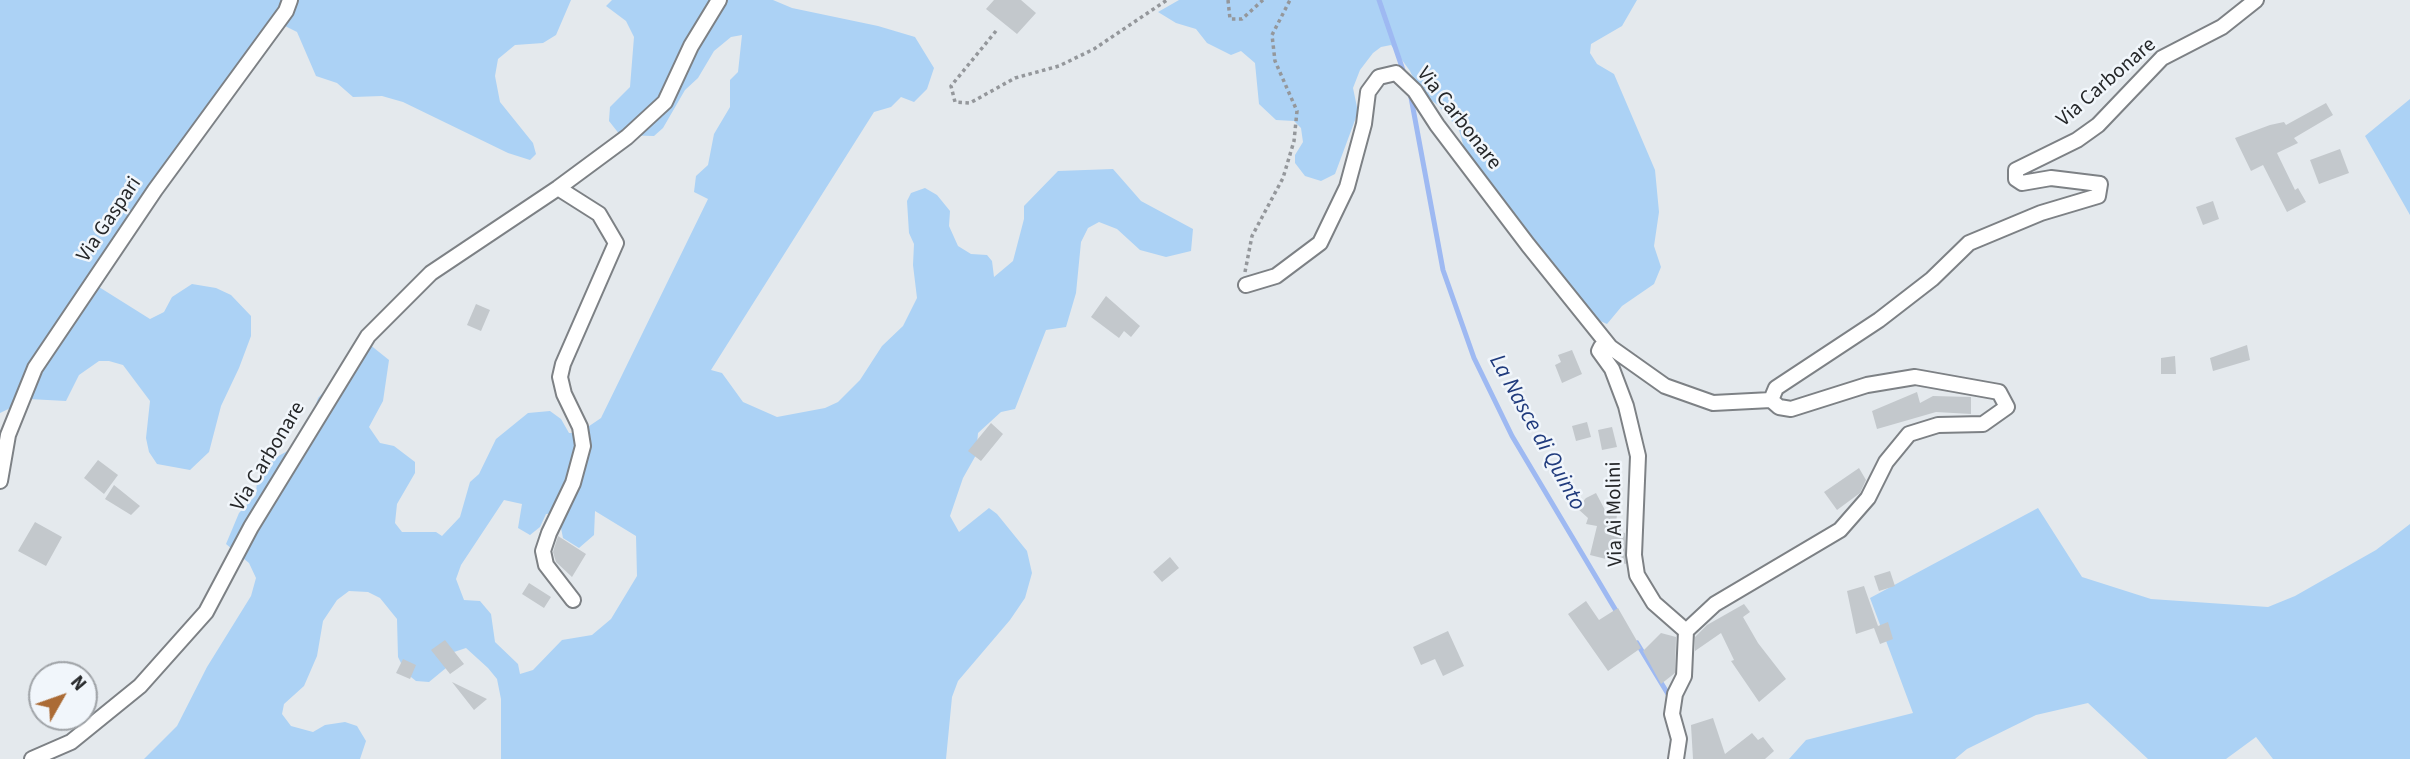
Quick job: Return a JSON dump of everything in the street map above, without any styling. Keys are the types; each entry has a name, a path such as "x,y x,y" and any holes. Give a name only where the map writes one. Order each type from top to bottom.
{"street":[{"name":"Via Gaspari","path":"0,481 8,435 35,368 155,190 286,11 290,0"},
{"name":"Via Carbonare","path":"32,759 71,742 140,686 206,612 258,515 368,336 431,273 558,188 626,137 665,102 691,46 719,0"},
{"name":"Via Carbonare","path":"1771,400 1776,388 1879,320 1932,279 1969,243 2041,213 2098,196 2101,184 2051,178 2022,183 2016,179 2016,170 2077,140 2098,125 2162,58 2222,27 2256,0"},
{"name":"Via Carbonare","path":"1246,285 1276,275 1320,243 1347,187 1364,124 1368,92 1379,77 1396,73 1415,91 1437,125 1528,245 1610,347 1665,386 1713,403 1771,400 1779,407 1791,409 1867,384 1915,377 2000,393 2007,407 1983,424 1938,425 1909,434 1886,462 1868,498 1840,530 1716,604 1686,631"},
{"path":"558,188 599,214 616,243 563,363 560,377 564,394 580,427 583,446 573,483 543,551 546,565 573,600"},
{"name":"Via Ai Molini","path":"1610,347 1601,346 1600,351 1612,369 1626,406 1638,456 1634,555 1637,575 1654,603 1686,631"},
{"path":"1676,759 1679,739 1672,713 1675,694 1684,676 1686,631"}],"path":[{"path":"996,31 951,86 955,102 970,103 1015,78 1059,66 1094,50 1167,0"},
{"path":"1228,0 1230,19 1242,19 1264,0"},
{"path":"1246,285 1244,265 1252,236 1283,177 1294,141 1297,111 1275,61 1272,35 1290,0"}],"shaded area":[{"path":"0,0 571,0 556,35 543,43 515,45 498,59 495,76 500,102 533,143 536,154 530,160 508,153 403,102 382,96 353,97 337,83 316,76 297,32 273,20 91,282 150,319 164,312 172,297 192,284 216,288 231,295 251,316 251,336 221,406 209,452 190,470 157,464 149,452 146,438 150,401 123,365 99,361 79,375 66,401 29,399 0,413"},
{"path":"612,0 773,0 792,8 878,26 915,37 934,68 927,89 914,102 901,97 891,107 874,112 711,370 722,373 743,402 777,417 825,408 838,402 860,380 882,346 903,326 917,298 913,265 914,244 909,233 907,201 911,193 925,188 937,195 950,211 949,226 958,246 971,254 987,255 992,261 994,277 1013,261 1024,219 1024,206 1058,171 1113,169 1141,201 1193,229 1191,251 1166,257 1140,250 1117,229 1099,222 1088,228 1081,242 1076,293 1066,327 1046,330 1015,409 1001,412 978,433 976,455 963,478 950,516 959,532 989,508 1027,551 1032,573 1025,598 1010,620 958,681 952,697 946,759 501,759 501,699 497,679 488,668 466,648 451,653 446,668 429,682 416,681 406,673 398,657 397,619 380,598 368,592 349,591 337,600 323,621 317,656 304,686 284,704 282,714 291,726 313,732 325,725 345,722 357,726 366,741 360,759 144,759 177,726 207,667 251,596 256,578 249,563 226,544 239,513 256,495 257,480 271,460 304,442 318,398 341,374 349,352 356,345 369,344 389,360 383,401 369,427 380,443 394,446 415,462 415,473 397,504 395,523 402,532 436,532 442,536 460,517 470,482 479,474 496,439 528,413 550,411 561,419 569,433 579,433 601,418 708,199 694,192 696,176 708,165 714,134 730,107 730,80 738,72 742,35 731,37 714,51 698,78 685,90 663,128 654,136 620,135 609,121 610,107 630,87 634,37 626,21 606,6","holes":["504,500 522,504 518,528 530,535 540,527 546,514 558,513 563,538 579,548 594,535 595,511 636,536 637,576 611,619 592,635 562,640 533,670 520,674 518,664 495,642 491,614 480,601 464,600 456,579 461,565"]},
{"path":"1179,0 1637,0 1622,26 1591,44 1590,53 1597,64 1614,74 1655,170 1659,212 1654,246 1661,267 1654,284 1622,306 1607,324 1598,320 1532,236 1523,232 1505,211 1501,197 1467,158 1459,130 1439,106 1420,92 1410,71 1391,45 1381,47 1373,53 1360,70 1353,88 1358,112 1335,174 1321,181 1305,176 1295,163 1295,155 1303,142 1301,128 1294,121 1276,120 1259,104 1255,63 1241,51 1231,55 1207,43 1196,29 1176,23 1158,12"},
{"path":"2410,99 2410,215 2365,136"},
{"path":"2038,508 2082,577 2151,599 2268,607 2295,596 2376,550 2410,524 2410,759 2273,759 2256,737 2226,759 2148,759 2088,703 2036,715 1967,749 1955,759 1789,759 1806,740 1913,713 1870,598"}],"building":[{"path":"994,0 1021,0 1036,13 1017,34 986,9"},
{"path":"2326,103 2333,115 2294,138 2298,143 2277,153 2295,190 2298,188 2306,202 2287,212 2263,165 2251,171 2235,138 2270,125 2284,122 2286,125"},
{"path":"2340,149 2349,173 2319,184 2310,160"},
{"path":"2213,201 2219,219 2203,225 2196,207"},
{"path":"1106,296 1140,326 1131,337 1124,331 1119,338 1091,317"},
{"path":"476,304 490,310 481,331 467,325"},
{"path":"2247,345 2250,360 2213,371 2210,358"},
{"path":"1572,350 1582,374 1562,383 1555,365 1561,362 1558,355"},
{"path":"2175,356 2176,374 2161,374 2161,358"},
{"path":"1917,392 1920,403 1933,396 1971,397 1971,414 1936,412 1877,429 1872,411"},
{"path":"1587,422 1591,437 1576,441 1572,426"},
{"path":"991,423 1003,434 981,461 968,451"},
{"path":"1612,427 1617,447 1602,450 1598,430"},
{"path":"98,460 118,475 104,494 84,478"},
{"path":"1859,468 1866,480 1860,493 1837,510 1824,492"},
{"path":"114,485 140,506 131,515 105,499"},
{"path":"1596,493 1606,512 1617,515 1616,522 1622,524 1620,532 1625,533 1626,564 1590,555 1597,526 1586,524 1588,518 1577,508 1586,498"},
{"path":"35,522 62,537 46,566 18,551"},
{"path":"558,536 586,554 572,577 556,562 553,552"},
{"path":"1170,557 1179,568 1162,582 1153,572"},
{"path":"1890,571 1895,586 1879,591 1874,576"},
{"path":"529,583 551,597 544,608 522,594"},
{"path":"1864,586 1878,626 1888,622 1893,639 1880,644 1874,628 1856,634 1847,591"},
{"path":"1586,601 1599,620 1618,608 1641,648 1608,671 1568,614"},
{"path":"1744,604 1750,612 1743,617 1758,643 1786,679 1759,702 1731,661 1734,660 1721,633 1695,651 1695,637 1707,625"},
{"path":"1448,631 1464,666 1443,676 1435,659 1421,665 1413,647"},
{"path":"1661,633 1676,637 1675,673 1661,684 1643,651"},
{"path":"445,640 464,664 450,674 431,650"},
{"path":"403,659 416,665 410,679 396,673"},
{"path":"452,682 487,699 474,710"},
{"path":"1713,718 1725,754 1752,733 1758,740 1763,737 1774,751 1765,759 1693,759 1691,725"}],"waterway":[{"name":"La Nasce di Quinto","path":"1379,0 1405,76"},
{"name":"La Nasce di Quinto","path":"1410,92 1443,270 1474,358 1512,436 1618,614"},
{"name":"La Nasce di Quinto","path":"1637,643 1671,699"}]}
